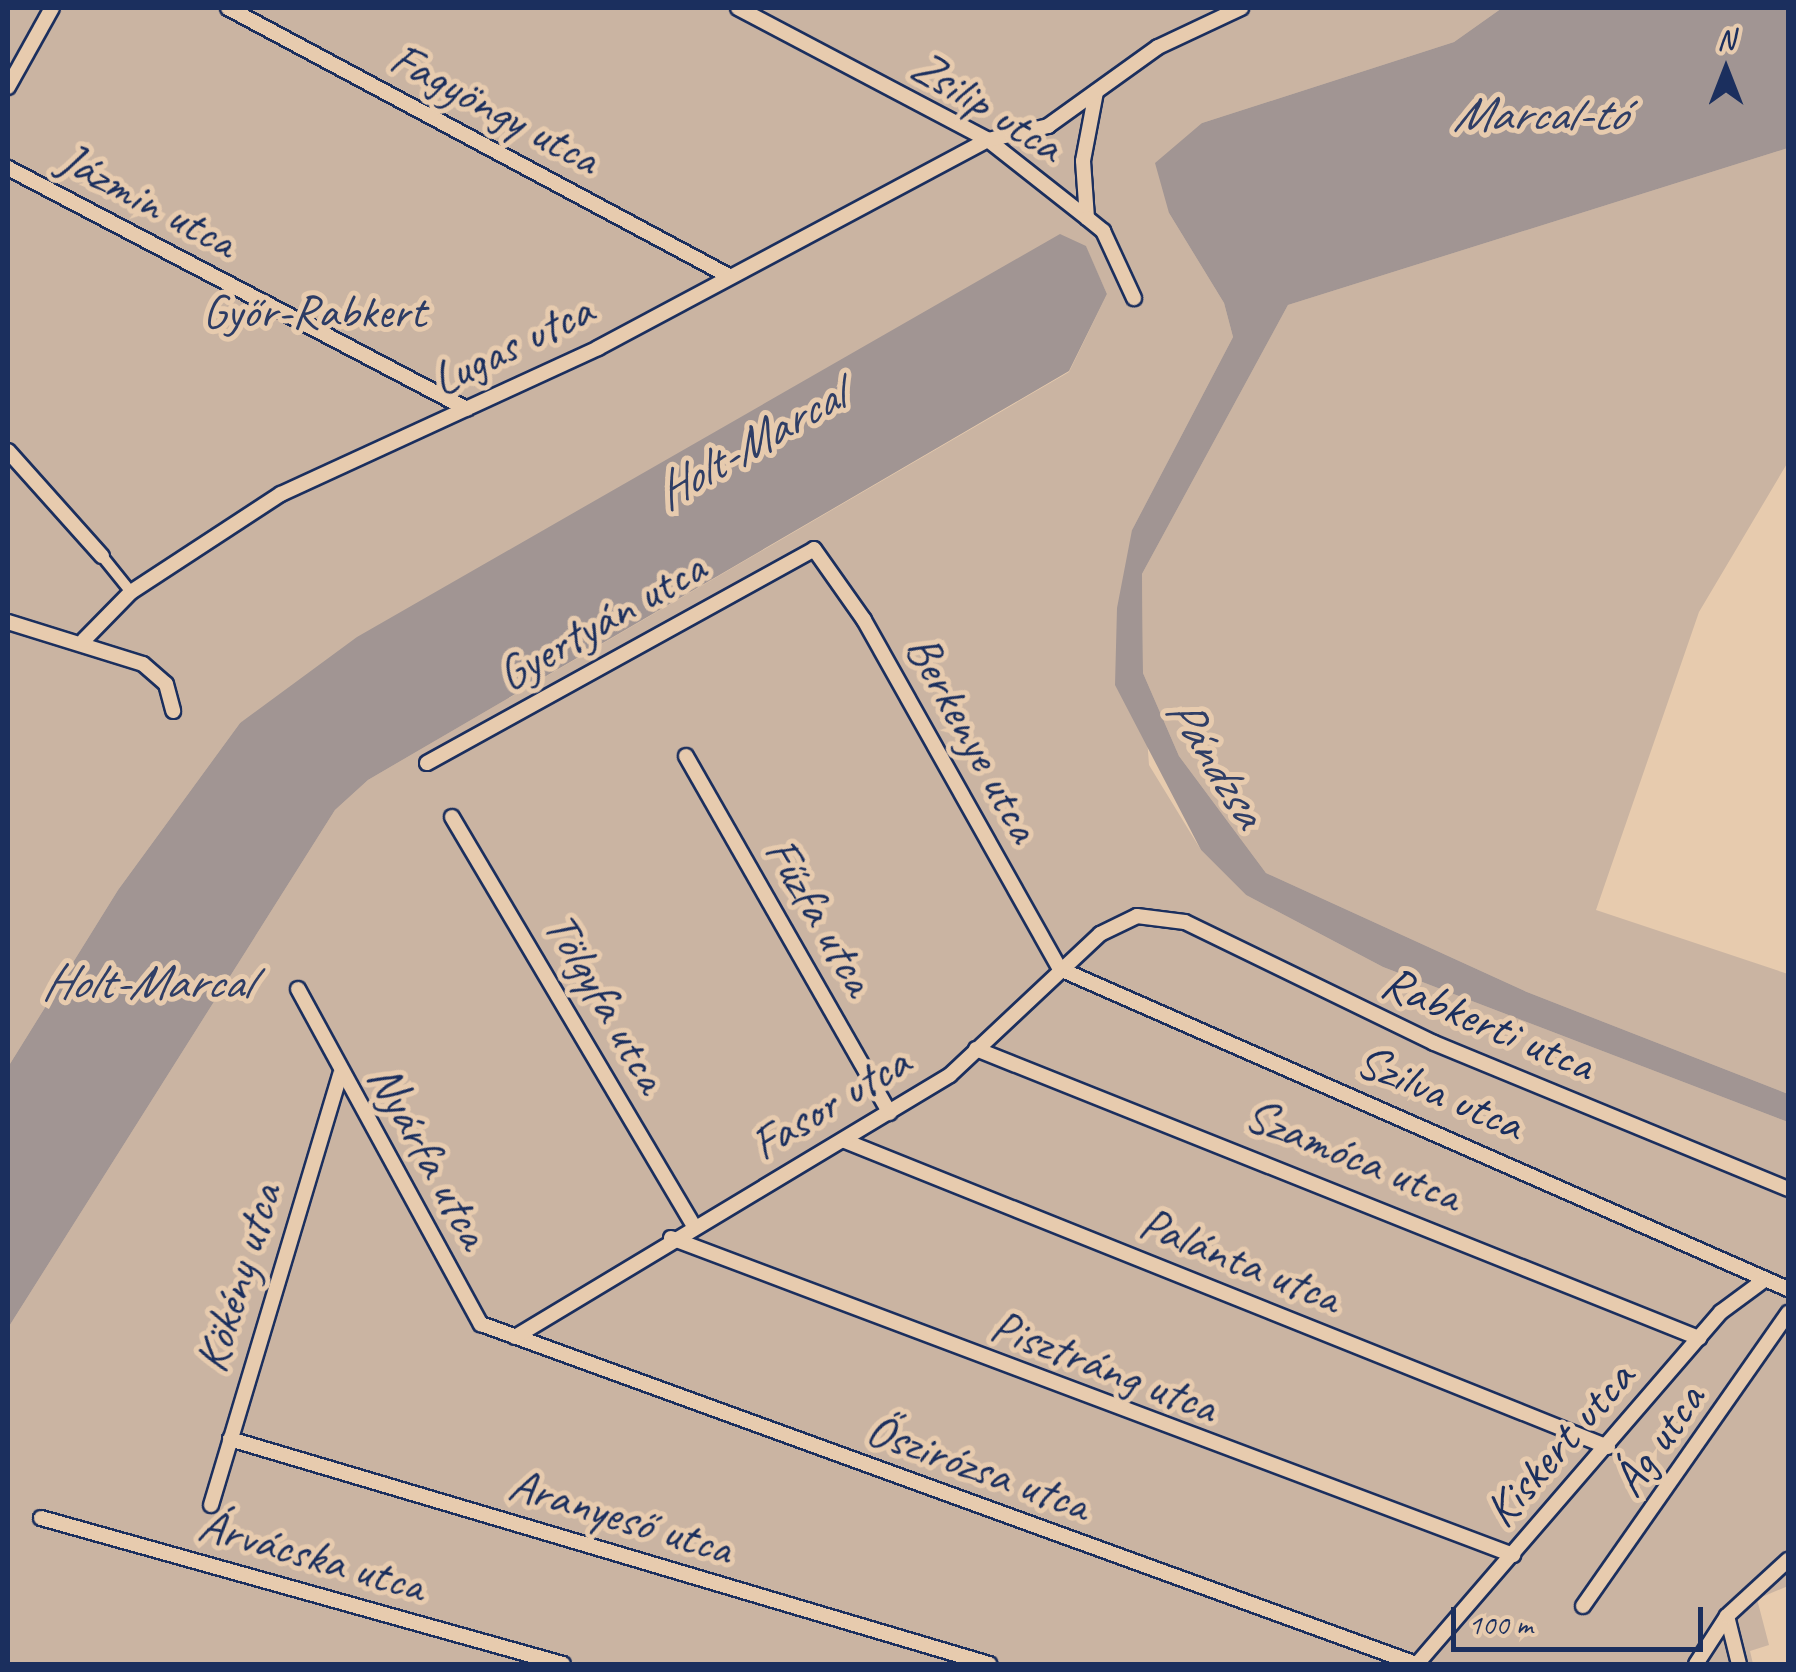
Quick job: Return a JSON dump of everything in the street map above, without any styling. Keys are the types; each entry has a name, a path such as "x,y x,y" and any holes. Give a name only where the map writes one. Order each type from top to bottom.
{"street":[{"path":"8,87 52,8"},
{"name":"Fagyöngy utca","path":"228,8 728,275"},
{"name":"Zsilip utca","path":"738,8 988,140 1087,218"},
{"path":"1134,298 1102,230 1087,218 1084,146 1096,91 1241,8"},
{"name":"Lugas utca","path":"84,640 131,592 280,494 467,409 988,140 1048,126 1096,91"},
{"name":"Jázmin utca","path":"8,168 467,409"},
{"path":"8,451 131,592"},
{"name":"Gyertyán utca","path":"427,764 814,549"},
{"name":"Berkenye utca","path":"814,549 864,620 1060,968"},
{"path":"8,622 84,640 142,664 166,684 174,711"},
{"name":"Fűzfa utca","path":"686,756 890,1113"},
{"name":"Tölgyfa utca","path":"452,817 693,1225"},
{"name":"Fasor utca","path":"515,1337 671,1238 890,1113 976,1049 1060,968 1119,922 1163,915"},
{"name":"Rabkerti utca","path":"1163,915 1434,1043 1788,1189"},
{"name":"Szilva utca","path":"1060,968 1731,1259 1763,1281 1788,1289"},
{"name":"Nyárfa utca","path":"298,989 340,1074 469,1307 481,1324 515,1337"},
{"name":"Szamóca utca","path":"976,1049 1699,1338"},
{"name":"Kökény utca","path":"211,1506 340,1074"},
{"name":"Palánta utca","path":"845,1141 1608,1447"},
{"name":"Pisztráng utca","path":"671,1238 1513,1555"},
{"name":"Kiskert utca","path":"1416,1664 1742,1290 1763,1281"},
{"name":"Ág utca","path":"1583,1606 1788,1313"},
{"name":"Őszirózsa utca","path":"515,1337 1416,1664"},
{"name":"Aranyeső utca","path":"230,1438 989,1664"},
{"name":"Árvácska utca","path":"42,1518 563,1664"},
{"path":"1696,1664 1727,1616 1788,1560"},
{"path":"1727,1616 1739,1664"}],"green space":[{"name":"Győr-Rabkert","path":"8,8 1502,8 1454,42 1202,123 1169,213 1224,303 1233,337 1132,530 1149,765 1201,850 1246,895 1383,967 1788,1122 1788,1586 1757,1599 1769,1645 1750,1651 1753,1664 8,1664 8,1328 335,810 368,780 1069,372 1107,294 1086,247 1060,235 240,723 118,890 8,1067"},
{"path":"1788,148 1788,462 1699,612 1596,910 1788,974 1788,1094 1527,992 1266,873 1179,756 1143,673 1142,574 1288,305"}],"water":[{"name":"Marcal-tó","path":"1502,8 1788,8 1788,148 1288,305 1142,574 1143,673 1179,756 1266,873 1527,992 1788,1094 1788,1122 1383,967 1246,895 1201,850 1115,685 1117,608 1132,530 1233,337 1224,303 1169,213 1155,163 1202,123 1454,42"},
{"name":"Holt-Marcal","path":"1060,234 1086,246 1107,294 1069,371 368,780 335,810 8,1328 8,1067 118,890 240,723 357,637"}],"water label":[{"name":"Pándzsa","path":"1216,761"}]}
